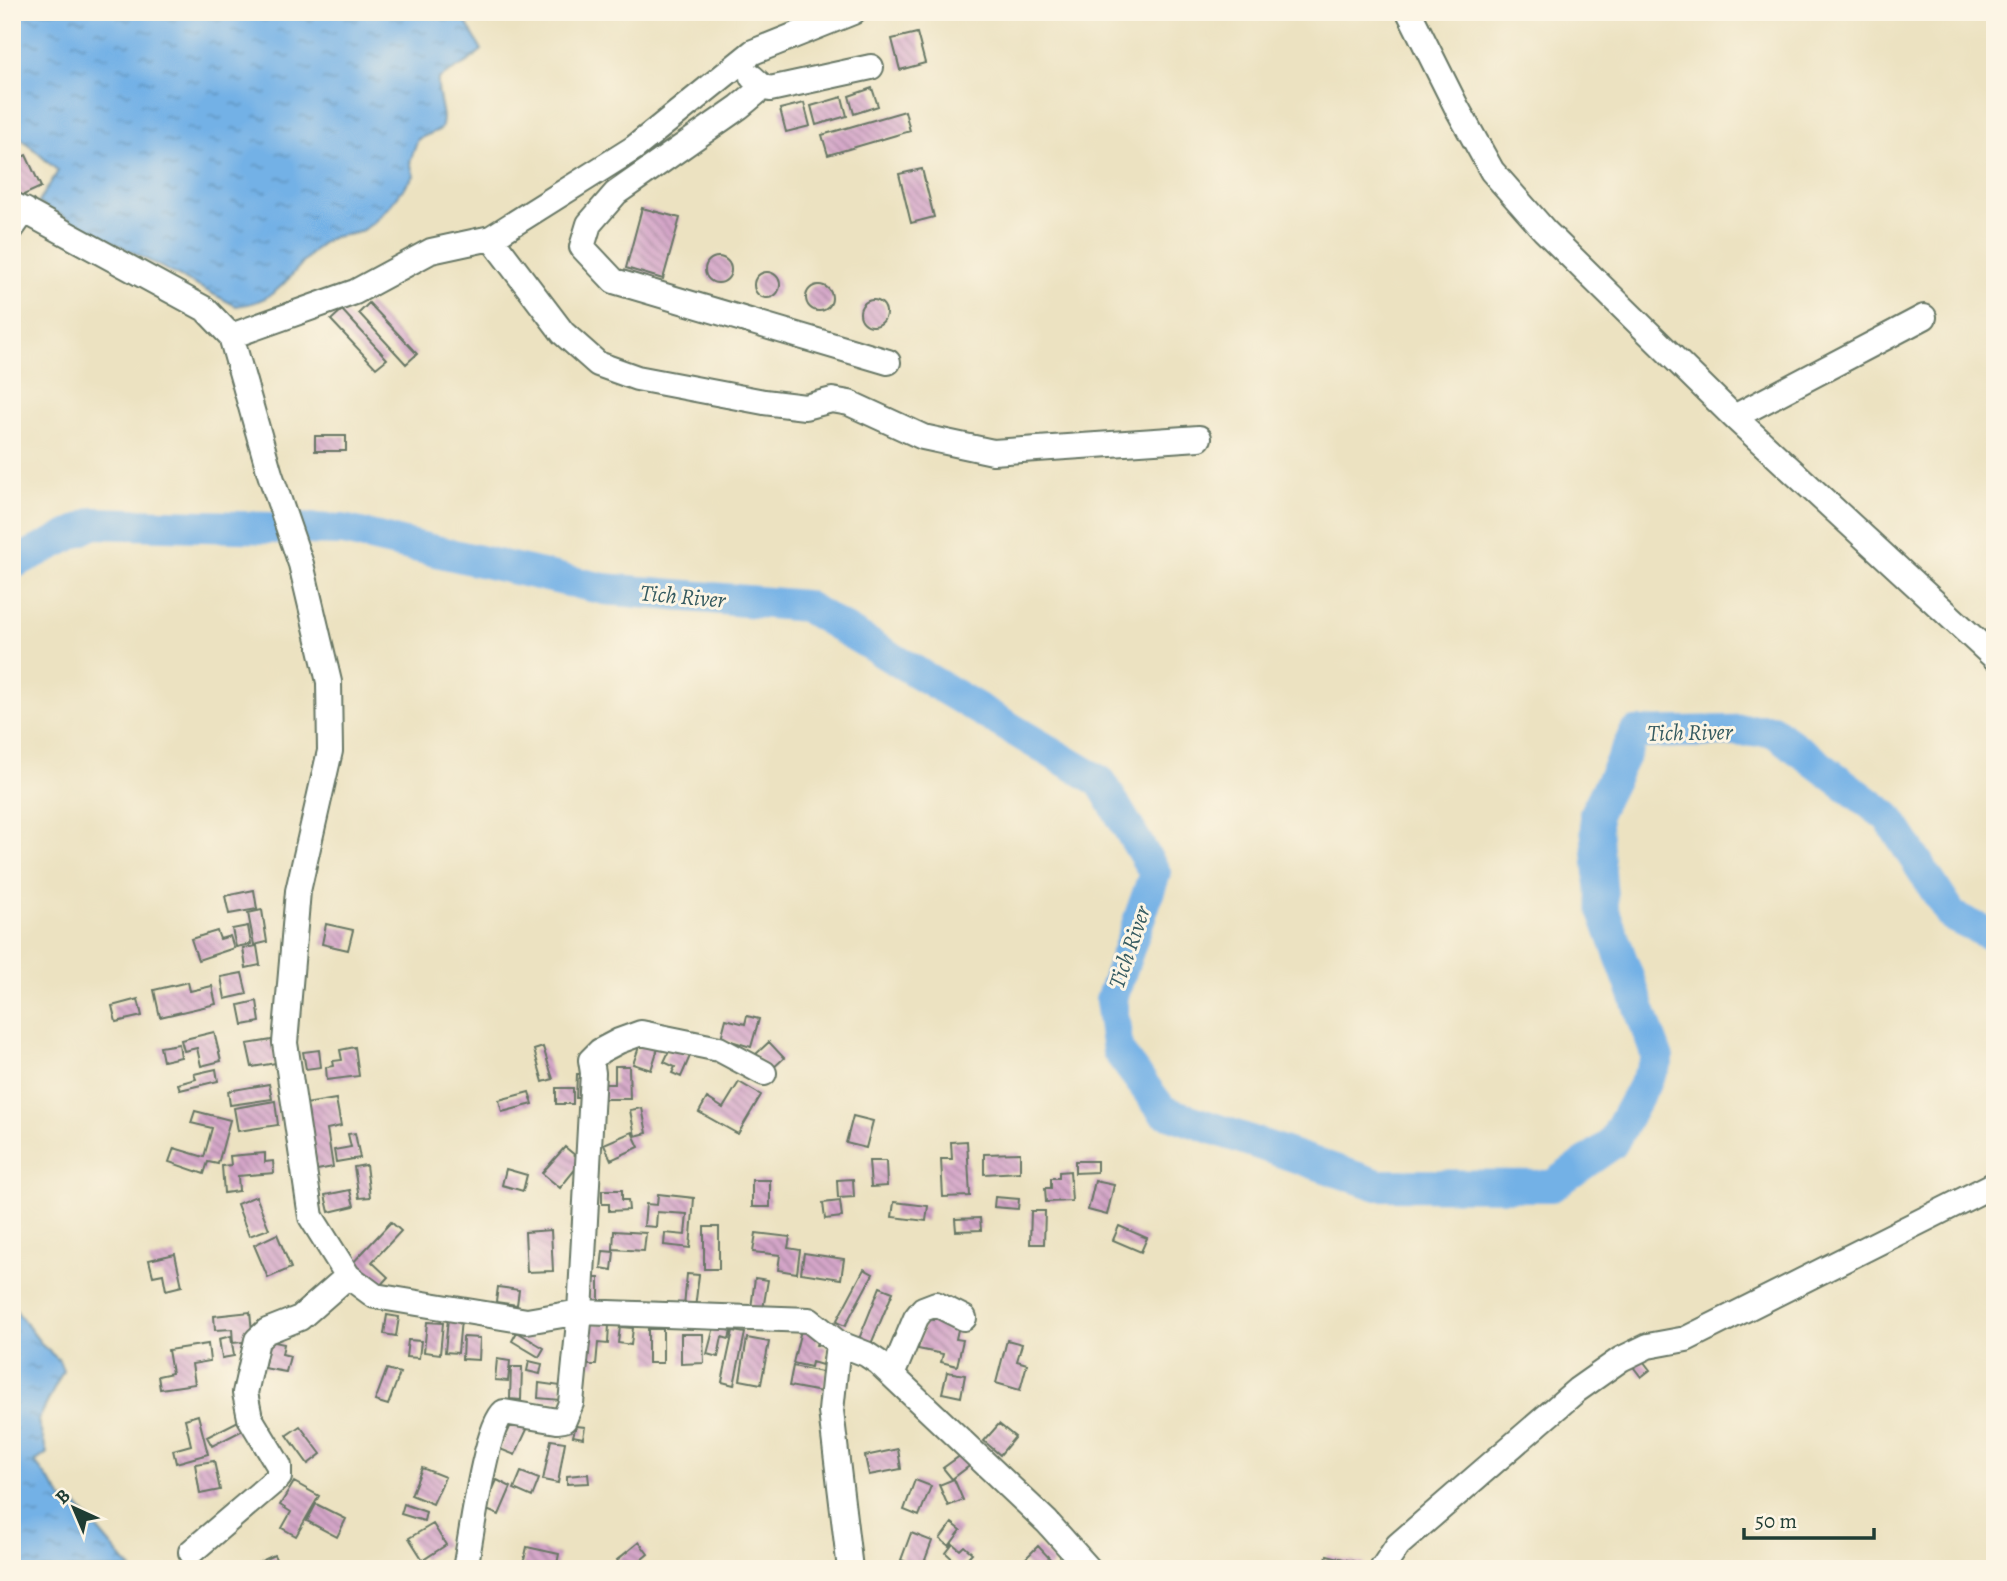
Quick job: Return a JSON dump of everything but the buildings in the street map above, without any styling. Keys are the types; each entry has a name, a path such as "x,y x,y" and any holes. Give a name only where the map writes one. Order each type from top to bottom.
{"street":[{"path":"231,336 355,292 431,251 491,238 634,148 753,52 853,12"},
{"path":"1409,12 1492,171 1544,230 1734,417 1995,657"},
{"path":"738,64 763,87 770,89 871,67"},
{"path":"763,87 739,107 616,192 589,224 582,247 614,281 888,362"},
{"path":"16,214 205,309 231,336 270,474 300,564 329,682 330,751 298,891 285,1043 311,1217 348,1276 375,1296 527,1321 580,1312 809,1320 838,1343 866,1354 892,1375 1047,1522 1089,1569"},
{"path":"491,238 564,333 598,364 637,379 777,404 805,407 832,400 849,402 923,437 993,452 1199,438"},
{"path":"1734,417 1924,317"},
{"path":"465,1569 488,1444 496,1421 504,1412 564,1420 571,1403 580,1312 593,1073 591,1060 600,1051 641,1033 719,1049 764,1073"},
{"path":"1382,1569 1398,1545 1577,1390 1620,1359 1648,1346 1686,1339 1995,1184"},
{"path":"191,1552 279,1477 279,1466 250,1418 245,1393 257,1340 267,1331 300,1318 348,1276"},
{"path":"892,1375 916,1318 923,1309 936,1304 964,1318"},
{"path":"838,1343 831,1411 850,1569"}],"water":[{"path":"12,12 460,12 482,50 438,79 443,118 441,129 418,139 410,162 414,176 383,213 361,231 321,244 275,292 252,303 236,306 38,203 58,171 12,130"},
{"path":"12,1305 43,1346 59,1360 63,1371 38,1421 47,1453 35,1462 66,1503 77,1505 131,1569 12,1569"}],"waterway":[{"name":"Tich River","path":"12,564 94,523 343,530 604,589 805,606 1101,782 1155,873 1111,1000 1118,1051 1163,1111 1378,1185 1552,1186 1612,1144 1658,1059 1603,909 1595,814 1635,733 1772,730 1888,817 1952,916 1995,937"}]}
